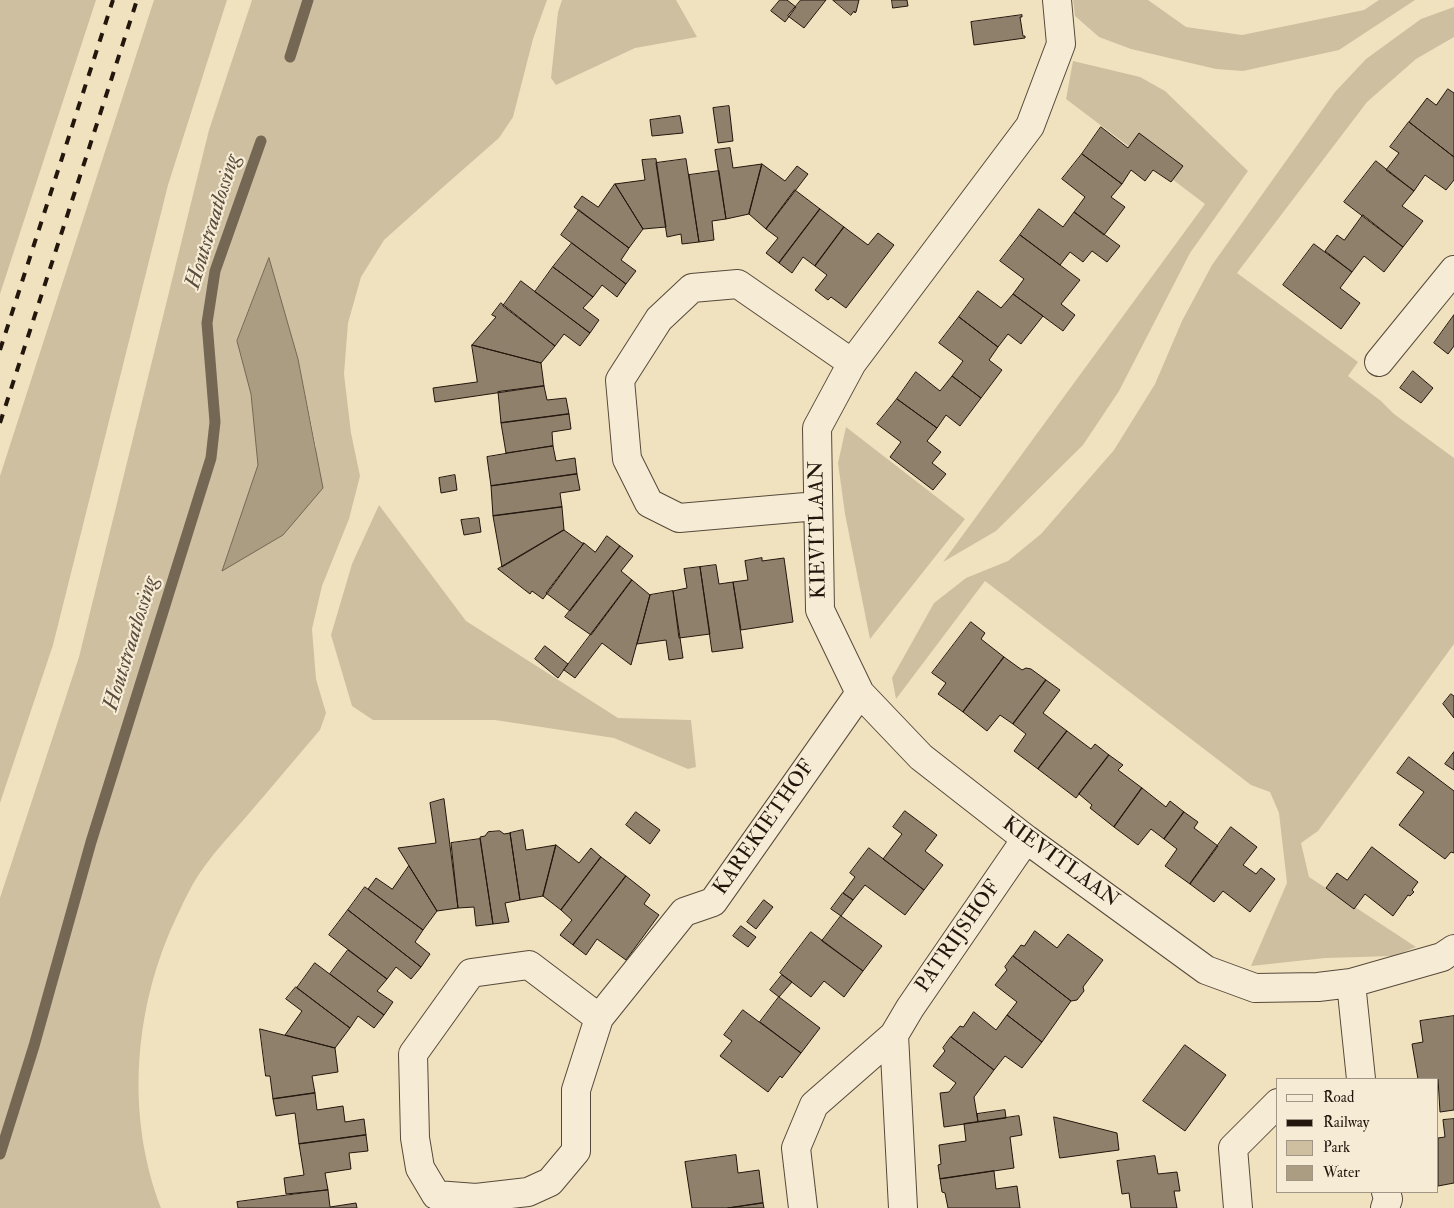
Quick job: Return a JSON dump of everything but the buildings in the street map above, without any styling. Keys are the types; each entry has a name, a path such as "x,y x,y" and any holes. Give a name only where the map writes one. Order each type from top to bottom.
{"street":[{"name":"KIEVITLAAN","path":"1056,0 1061,44 1030,126 852,363 817,428 820,610 860,693 921,757 1026,839 1206,970 1256,988 1318,987 1351,983 1442,957 1454,949"},
{"path":"1379,362 1454,270"},
{"path":"818,506 679,518 649,503 627,459 620,380 659,319 692,288 738,284 852,363"},
{"name":"KAREKIETHOF","path":"599,1018 529,965 471,973 413,1054 415,1138 420,1168 436,1195 476,1198 528,1192 550,1182 576,1151 576,1090 599,1018 684,912 713,902 860,693"},
{"name":"PATRIJSHOF","path":"803,1208 796,1148 814,1105 894,1035 1026,839"},
{"path":"1351,983 1361,1078"},
{"path":"894,1035 903,1208"},
{"path":"1238,1208 1233,1148 1276,1105"},
{"path":"1385,1208 1388,1199 1386,1193"}],"green space":[{"path":"0,0 96,0 0,294"},
{"path":"154,0 227,0 168,185 53,645 0,803 0,476"},
{"path":"252,0 547,0 533,39 513,117 499,138 384,240 361,277 348,323 344,374 351,433 360,476 349,519 322,586 312,629 316,679 326,713 320,730 219,847 200,873 183,903 162,951 151,986 139,1060 139,1098 142,1135 150,1172 161,1208 0,1208 0,898 79,657 209,130","holes":["269,259 298,359 316,447 283,535 222,570 258,465 251,394 237,341"]},
{"path":"562,0 676,0 697,37 635,48 556,85 551,78 558,12"},
{"path":"1073,0 1148,0 1186,27 1242,35 1364,10 1379,0 1415,0 1339,50 1243,71 1216,69 1131,49 1099,37 1075,16"},
{"path":"1454,7 1454,37 1416,59 1367,102 1237,273 1358,362 1348,376 1381,401 1394,414 1454,458 1454,644 1318,831 1301,843 1309,877 1416,947 1394,956 1325,958 1251,966 1287,883 1279,813 1270,792 1251,785 985,581 896,699 892,678 934,603 966,578 1008,561 1041,534 1114,450 1155,384 1182,321 1212,265 1335,92 1366,59 1421,19"},
{"path":"1073,61 1140,77 1165,91 1248,171 1190,253 1119,391 1083,445 996,531 943,562 1205,204 1066,99"},
{"path":"846,427 965,519 870,639 845,514 838,463"},
{"path":"379,505 466,621 618,718 691,720 696,767 688,769 614,738 495,720 373,720 352,706 331,635 352,564"}],"water":[{"path":"269,258 298,359 323,488 283,535 222,571 258,465 251,394 237,341"}],"waterway":[{"name":"Houtstraatlossing","path":"290,57 308,0"},
{"name":"Houtstraatlossing","path":"0,1154 34,1046 91,842 211,458 215,422 207,323 215,271 261,141"}],"railway":[{"path":"0,350 113,0"},
{"path":"0,423 137,0"}]}
